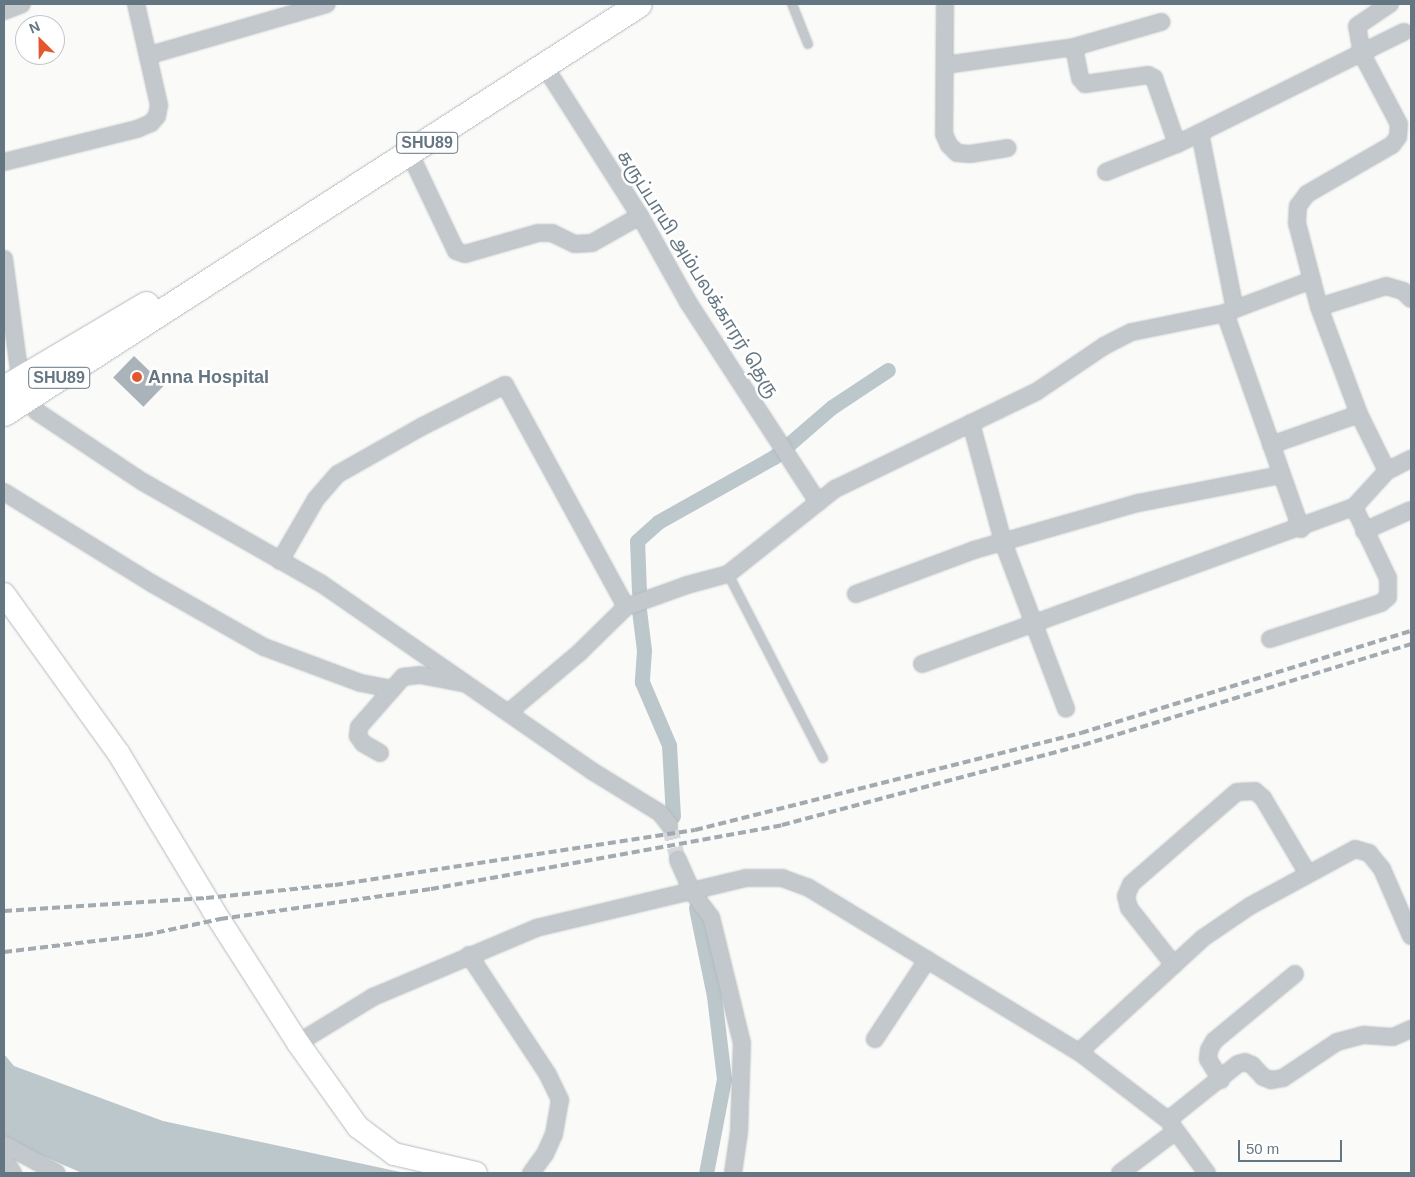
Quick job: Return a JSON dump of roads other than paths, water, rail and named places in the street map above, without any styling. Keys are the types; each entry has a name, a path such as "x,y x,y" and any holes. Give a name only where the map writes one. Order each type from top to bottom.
{"main road":[{"name":"SHU89","path":"4,413 545,67 614,11 639,4"},
{"path":"12,383 180,285 214,279"},
{"path":"4,431 106,368 196,301 214,279"},
{"path":"4,594 119,754 298,1043 358,1127 394,1154 476,1173"}],"street":[{"path":"4,10 22,4"},
{"path":"4,162 151,123 157,116 160,105 150,55 136,4"},
{"path":"150,55 327,4"},
{"path":"945,4 944,134 948,145 956,153 970,154 1008,148"},
{"path":"1387,471 1359,414 1319,307 1297,223 1298,206 1306,194 1392,145 1398,137 1399,124 1362,54 1357,26 1390,4"},
{"path":"945,65 1074,47 1161,22"},
{"path":"1106,172 1177,144 1404,32"},
{"path":"1074,47 1080,78 1086,84 1148,76 1154,78 1177,144"},
{"name":"கருப்பாயி அம்பலக்காரர் தெரு","path":"545,67 640,216 688,302 818,502"},
{"path":"1200,133 1230,311 1271,445 1301,529"},
{"path":"410,154 456,250 465,254 538,233 552,233 575,244 592,242 640,216"},
{"path":"4,259 12,383"},
{"path":"509,712 579,653 626,607 728,574 835,489 1036,392 1104,346 1132,332 1230,311 1312,280"},
{"path":"1319,307 1386,286 1403,291 1411,299"},
{"path":"280,561 316,499 338,474 421,427 505,385 626,607"},
{"path":"36,410 143,482 322,584 592,771 660,813 668,824"},
{"path":"1271,445 1359,414"},
{"path":"971,423 1003,542 1066,709"},
{"path":"922,664 1301,529 1354,507 1387,471 1411,459"},
{"path":"856,594 1003,542 1138,503 1281,475"},
{"path":"4,492 153,584 264,647 361,683 392,689"},
{"path":"1270,639 1381,603 1388,597 1388,578 1354,507"},
{"path":"1364,531 1411,510"},
{"path":"380,753 363,743 358,736 359,727 403,677 420,675 467,683"},
{"path":"1174,965 1129,908 1126,896 1137,878 1237,792 1255,791 1262,798 1308,874"},
{"path":"1079,1052 1203,938 1242,911 1354,849 1369,853 1382,869 1411,934"},
{"path":"678,860 692,892 711,916 742,1043 739,1132 733,1173"},
{"path":"298,1043 374,997 536,928 746,878 782,878 809,888 1079,1052 1172,1126 1207,1173"},
{"path":"469,955 548,1075 560,1100 554,1134 545,1154 531,1173"},
{"path":"875,1039 927,960"},
{"path":"1221,1080 1208,1059 1209,1050 1214,1041 1295,974"},
{"path":"1120,1173 1221,1080 1245,1062 1263,1077 1271,1080 1283,1078 1337,1042 1364,1035 1393,1037 1411,1030"},
{"path":"4,1144 56,1173"},
{"path":"4,1159 13,1173"}],"lane":[{"path":"792,4 808,44"},
{"path":"728,574 823,758"}],"waterway":[{"path":"639,592 637,541 658,522 774,457 832,407 888,370"},
{"path":"639,610 644,650 642,682 669,745 673,816"},
{"path":"696,908 714,996 724,1079 706,1173"}],"tunnel":[{"path":"669,824 678,860"}],"railway":[{"path":"4,911 206,898 335,885 695,830 1081,733 1411,631"},
{"path":"4,952 145,935 220,919 431,889 782,825 1083,745 1411,644"}],"place":[{"name":"Anna Hospital","path":"137,377"}]}
